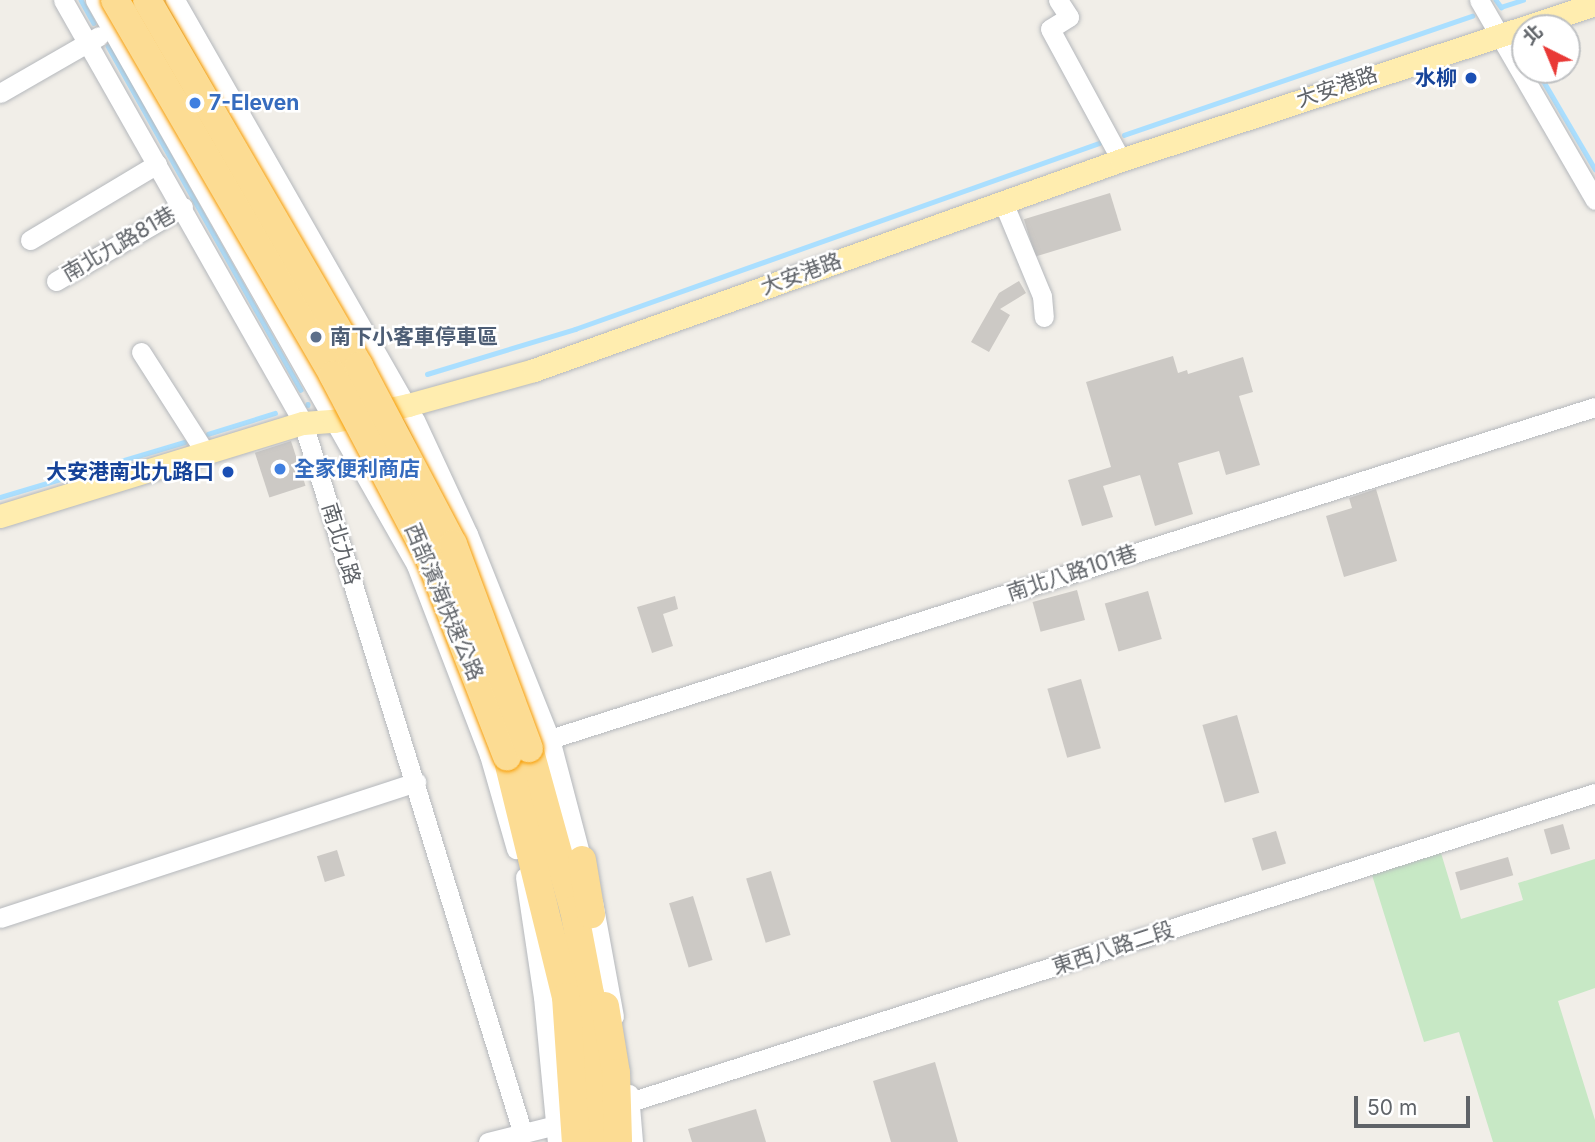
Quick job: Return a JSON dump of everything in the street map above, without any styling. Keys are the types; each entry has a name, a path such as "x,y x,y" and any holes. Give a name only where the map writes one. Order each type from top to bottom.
{"highway":[{"name":"西部濱海快速公路","path":"116,0 333,375 529,748"},
{"name":"西部濱海快速公路","path":"147,0 359,366 453,544 529,748 578,996 595,1142"},
{"path":"582,860 616,1073 618,1142"},
{"path":"528,890 559,1049 563,1138"},
{"name":"西部濱海快速公路","path":"563,1138 578,996"}],"main road":[{"name":"大安港路","path":"0,516 303,423 334,421 408,405 534,370 1121,160 1497,34 1595,4"}],"street":[{"name":"南北九路","path":"63,0 183,207 303,423 522,1131"},
{"path":"94,0 416,565 489,755 528,890"},
{"path":"175,0 408,405 468,534 529,748 582,860 630,1102 633,1142"},
{"path":"1058,0 1069,17 1051,29 1121,160"},
{"path":"1479,0 1595,200"},
{"path":"0,93 111,29"},
{"path":"30,240 157,164"},
{"path":"1003,202 1042,296 1044,317"},
{"name":"南北九路81巷","path":"56,281 183,207"},
{"path":"141,352 205,452"},
{"name":"南北八路101巷","path":"529,748 1595,407"},
{"path":"0,918 416,782"},
{"name":"東西八路二段","path":"630,1102 1595,793"},
{"path":"488,1142 522,1131 563,1138"}],"green space":[{"path":"1441,853 1461,919 1523,900 1518,883 1595,859 1595,988 1558,1001 1595,1120 1595,1142 1493,1142 1459,1032 1424,1042 1372,875"}],"building":[{"path":"1110,193 1121,230 1035,257 1024,219"},
{"path":"1019,281 1026,293 1000,309 1010,315 989,352 971,342 999,293"},
{"path":"1173,356 1178,373 1187,370 1188,374 1243,357 1253,392 1239,396 1260,465 1226,475 1219,451 1178,463 1193,514 1155,526 1140,475 1103,486 1113,517 1082,526 1068,480 1111,467 1086,382"},
{"name":"全家便利商店","path":"291,441 306,486 269,497 255,453"},
{"path":"1376,489 1397,561 1344,577 1326,516 1352,508 1349,498"},
{"path":"1077,590 1085,620 1041,632 1033,602"},
{"path":"1148,591 1162,639 1119,651 1105,603"},
{"path":"675,596 678,609 663,614 673,646 652,653 637,607"},
{"path":"1081,679 1101,748 1067,758 1047,689"},
{"path":"1237,715 1259,793 1225,803 1202,725"},
{"path":"1563,824 1570,849 1551,855 1544,830"},
{"path":"1276,831 1286,864 1262,871 1252,838"},
{"path":"337,850 345,876 325,882 317,856"},
{"path":"1508,857 1513,875 1460,890 1455,872"},
{"path":"771,871 791,935 766,943 746,879"},
{"path":"693,896 713,960 689,967 669,903"},
{"path":"935,1062 958,1142 891,1142 873,1081"},
{"path":"756,1109 766,1142 692,1142 688,1129"}],"waterway":[{"path":"81,0 94,23"},
{"path":"1496,0 1501,7 1523,0"},
{"path":"1124,135 1472,16"},
{"path":"108,46 301,390"},
{"path":"1545,84 1595,169"},
{"path":"427,374 575,329 1099,143"},
{"path":"208,434 275,413"},
{"path":"0,497 184,442"}],"place":[{"name":"水柳","path":"1471,78"},
{"name":"7-Eleven","path":"195,103"},
{"name":"南下小客車停車區","path":"316,337"},
{"name":"全家便利商店","path":"280,469"},
{"name":"大安港南北九路口","path":"228,472"}]}
